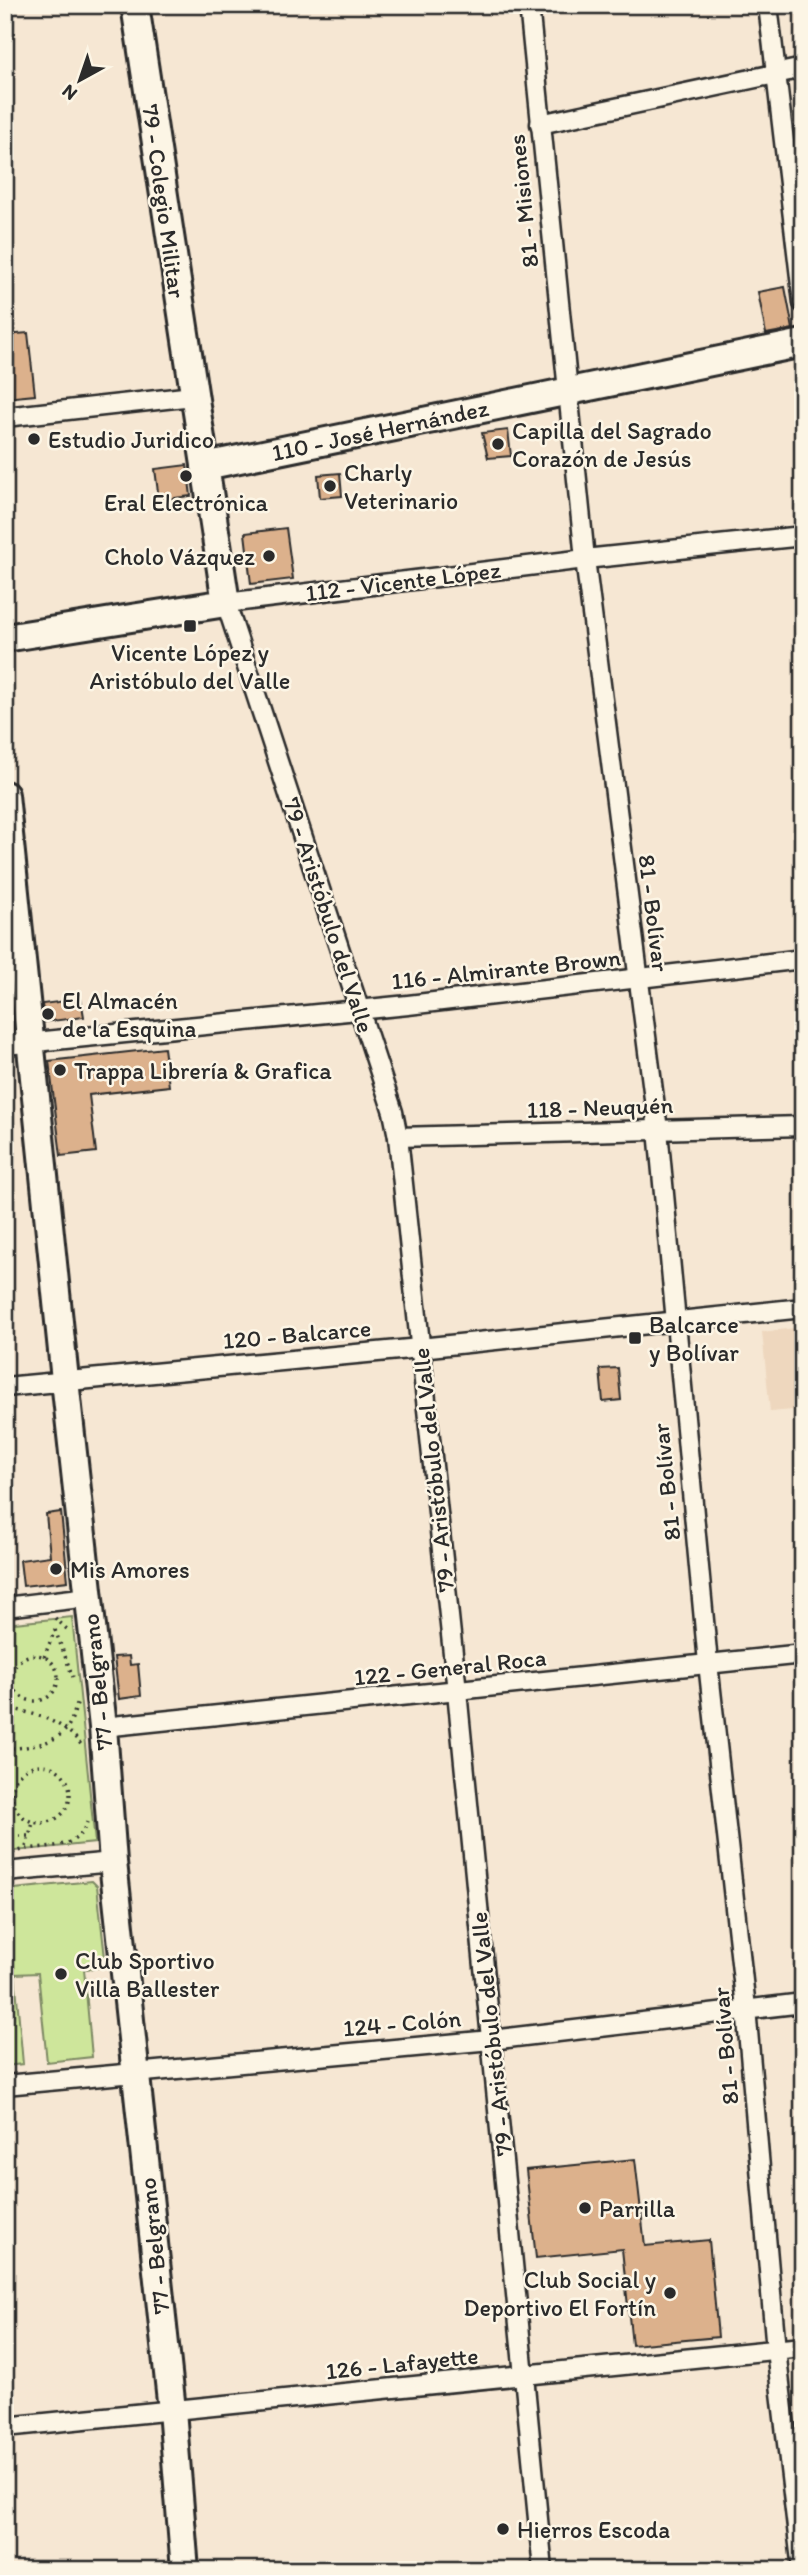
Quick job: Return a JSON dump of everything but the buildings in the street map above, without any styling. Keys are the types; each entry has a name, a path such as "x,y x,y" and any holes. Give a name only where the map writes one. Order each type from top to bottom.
{"street":[{"name":"79 - Colegio Militar","path":"135,5 193,396"},
{"name":"81 - Misiones","path":"529,5 566,391"},
{"path":"768,5 803,303"},
{"path":"540,124 803,68"},
{"name":"110 - José Hernández","path":"205,466 803,343"},
{"name":"81 - Bolívar","path":"566,391 658,1130 708,1663 746,2008 776,2350 802,2570"},
{"path":"5,417 193,396"},
{"name":"79 - Aristóbulo del Valle","path":"193,396 226,603 360,1009 393,1112 398,1137 457,1691 543,2570"},
{"name":"112 - Vicente López","path":"5,638 226,603 585,559 803,536"},
{"name":"77 - Belgrano","path":"5,795 18,1044 65,1380 89,1597 103,1727 113,1862 172,2410 185,2570"},
{"name":"116 - Almirante Brown","path":"18,1044 638,979 803,959"},
{"name":"118 - Neuquén","path":"398,1137 803,1126"},
{"name":"120 - Balcarce","path":"5,1387 803,1308"},
{"path":"5,1606 89,1597"},
{"name":"122 - General Roca","path":"103,1727 803,1654"},
{"path":"5,1872 113,1862"},
{"name":"124 - Colón","path":"5,2085 491,2039 803,2003"},
{"name":"126 - Lafayette","path":"5,2427 803,2347"}],"path":[{"path":"52,1616 70,1633"},
{"path":"44,1658 55,1630 74,1680"},
{"path":"29,1657 44,1658 50,1662 57,1674 55,1689 45,1699 31,1701 13,1687 13,1672 16,1665 29,1657"},
{"path":"72,1669 74,1660"},
{"path":"5,1748 14,1749 51,1740 67,1728 78,1702 76,1691"},
{"path":"5,1708 67,1728 82,1745 85,1758"},
{"path":"49,1766 64,1776 71,1793 70,1802 60,1817 43,1824 33,1823 17,1811 13,1802 15,1782 29,1767 49,1766"},
{"path":"5,1854 26,1847 70,1843 84,1833 88,1821"},
{"path":"26,1847 33,1823"},
{"path":"5,1836 29,1836"}],"shaded area":[{"path":"803,1327 803,1432 795,1433 793,1410 770,1412 762,1332"}],"green space":[{"path":"72,1617 95,1843 5,1852 5,1624"},
{"name":"Club Sportivo Villa Ballester","path":"92,1881 97,1886 106,1967 84,1969 92,2057 47,2062 38,1973 15,1974 23,2064 5,2066 5,1890"}],"place":[{"name":"Estudio Juridico","path":"34,439"},
{"name":"Capilla del Sagrado Corazón de Jesús","path":"498,444"},
{"name":"Eral Electrónica","path":"186,476"},
{"name":"Charly Veterinario","path":"330,486"},
{"name":"Cholo Vázquez","path":"269,556"},
{"name":"Vicente López y Aristóbulo del Valle","path":"190,626"},
{"name":"El Almacén de la Esquina","path":"48,1014"},
{"name":"Trappa Librería & Grafica","path":"60,1070"},
{"name":"Balcarce y Bolívar","path":"635,1338"},
{"name":"Mis Amores","path":"56,1569"},
{"name":"Club Sportivo Villa Ballester","path":"61,1974"},
{"name":"Parrilla","path":"585,2208"},
{"name":"Club Social y Deportivo El Fortín","path":"670,2293"},
{"name":"Hierros Escoda","path":"503,2529"}]}
